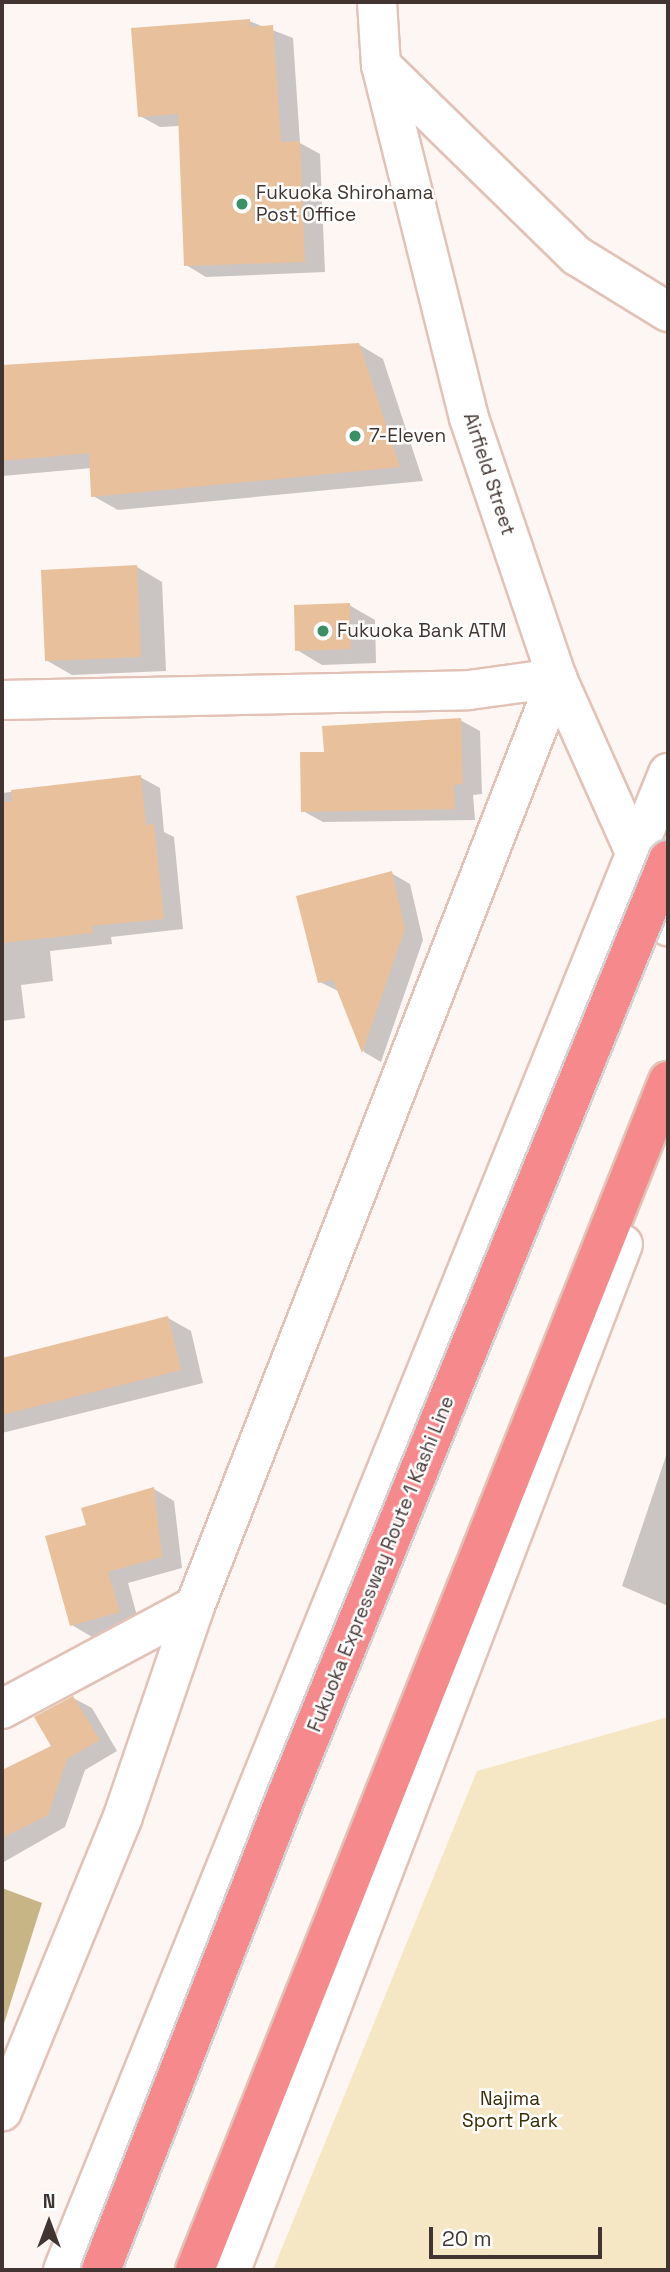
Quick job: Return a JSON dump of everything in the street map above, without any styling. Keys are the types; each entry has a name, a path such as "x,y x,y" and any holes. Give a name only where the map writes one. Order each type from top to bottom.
{"highway":[{"name":"Fukuoka Expressway Route 1 Kashi Line","path":"101,2270 651,856"},
{"path":"195,2270 668,1081"}],"street":[{"name":"Airfield Street","path":"377,2 381,65 409,163 469,418 557,678 651,856 668,926"},
{"path":"381,65 577,256 668,312"},
{"path":"2,701 469,690 557,678 195,1606 122,1819 2,2111"},
{"path":"63,2270 651,856 668,773"},
{"path":"231,2270 668,1128"},
{"path":"2,1709 195,1606"}],"green space":[{"name":"Najima Sport Park","path":"668,1717 668,2270 273,2270 477,1771"}],"shaded area":[{"path":"2,1888 42,1903 2,2030"}],"building":[{"path":"250,19 250,27 273,25 281,142 300,141 305,262 184,266 178,114 138,117 131,28"},
{"path":"359,343 400,467 91,497 89,453 2,461 2,365"},
{"path":"137,565 141,657 45,661 41,570"},
{"name":"Fukuoka Bank ATM","path":"350,603 351,649 295,651 294,605"},
{"path":"461,718 463,784 454,785 455,809 301,812 300,752 324,752 322,726"},
{"path":"141,775 146,825 154,824 164,919 92,926 93,933 2,943 2,802 12,801 11,790"},
{"path":"392,871 405,929 362,1053 333,980 318,983 296,896"},
{"path":"168,1316 181,1370 2,1415 2,1358"},
{"path":"154,1487 162,1557 108,1572 120,1612 70,1626 45,1536 86,1525 81,1508"},
{"path":"73,1696 100,1740 67,1759 48,1815 2,1838 2,1770 51,1746 34,1717"}],"place":[{"name":"Fukuoka Shirohama Post Office","path":"242,204"},
{"name":"7-Eleven","path":"355,436"},
{"name":"Fukuoka Bank ATM","path":"323,631"}]}
